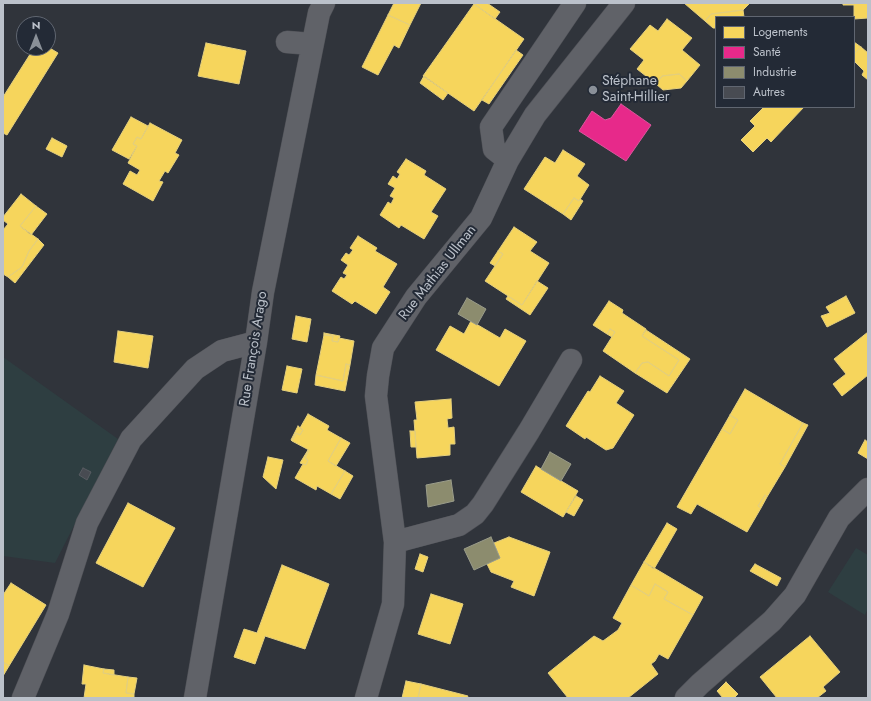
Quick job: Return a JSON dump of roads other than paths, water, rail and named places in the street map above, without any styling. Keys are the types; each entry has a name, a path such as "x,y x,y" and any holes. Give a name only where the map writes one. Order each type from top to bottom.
{"street":[{"name":"Rue François Arago","path":"195,698 256,342 263,292 312,44 319,13 324,3"},
{"path":"508,160 494,149 491,127 575,3"},
{"name":"Rue Mathias Ullman","path":"366,698 393,604 395,542 376,396 383,348 416,297 481,218 508,160 535,115 624,3"},
{"path":"287,42 312,44"},
{"path":"23,698 58,614 87,523 131,439 195,369 222,351 256,342"},
{"path":"395,542 459,525 475,514 483,504 571,360"},
{"path":"686,698 772,621 786,605 800,587 839,518 868,488"}],"place":[{"name":"Stéphane Saint-Hillier","path":"593,90"}]}
